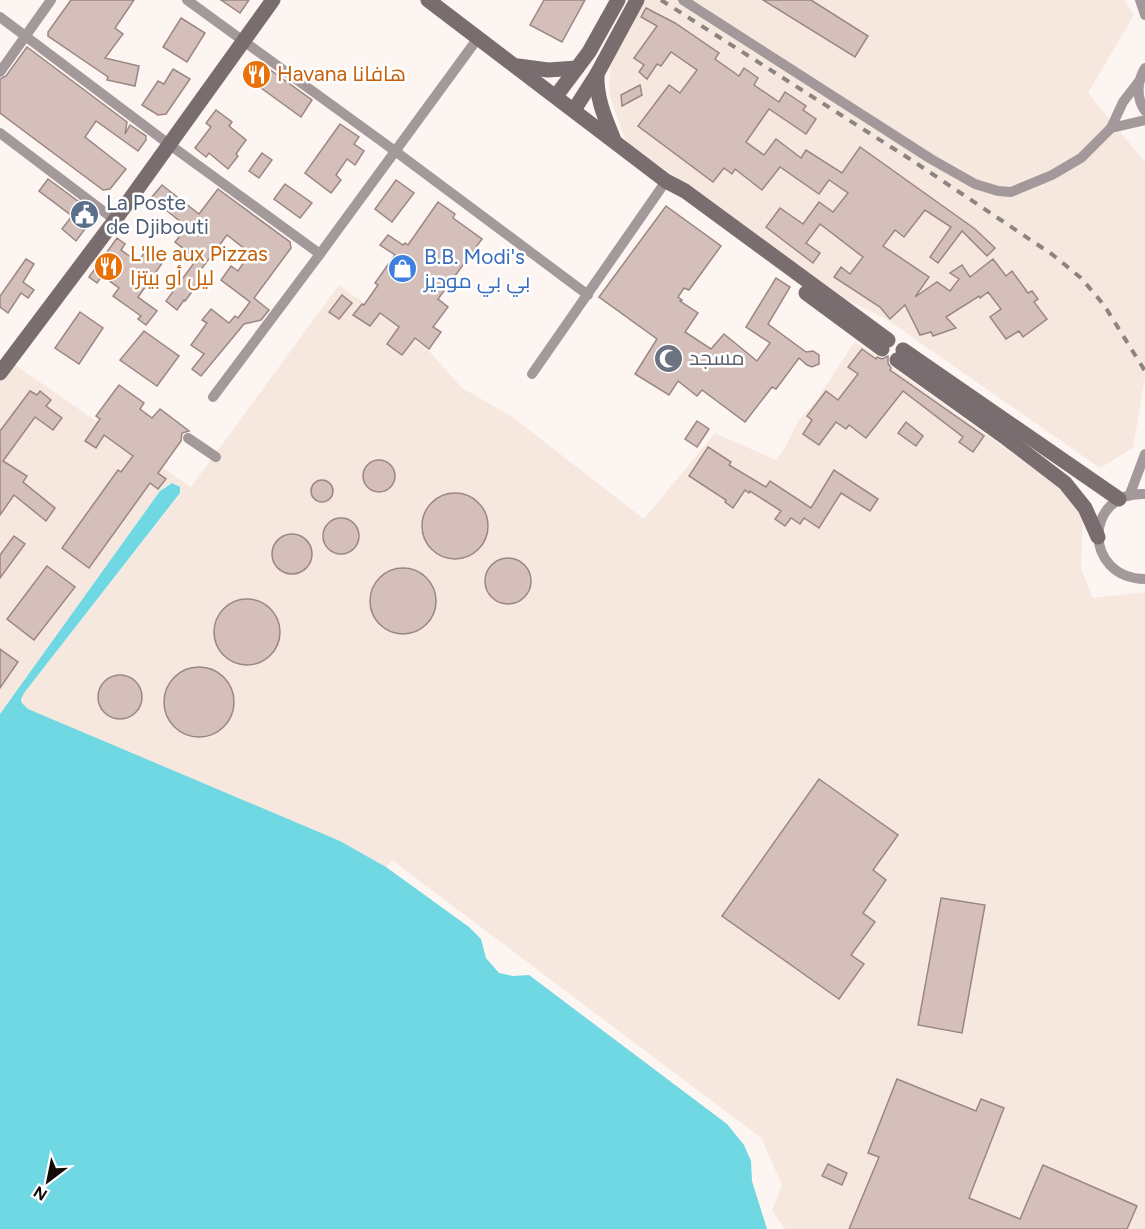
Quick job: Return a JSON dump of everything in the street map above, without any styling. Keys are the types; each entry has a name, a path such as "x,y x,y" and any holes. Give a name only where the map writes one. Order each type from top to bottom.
{"main road":[{"path":"2,367 116,220 273,0"},
{"path":"428,0 667,182 685,191 800,282 885,345"},
{"path":"556,96 594,44 618,0"},
{"path":"574,110 597,74 637,0"},
{"path":"516,66 548,70 577,68"},
{"path":"597,74 596,88 599,102 614,140"},
{"path":"1098,537 1085,508 1065,483 900,355 1124,497"}],"street":[{"path":"0,72 51,0"},
{"path":"187,0 588,295"},
{"path":"683,0 931,159 975,184 998,191 1011,192 1052,175 1081,158 1111,128 1123,102 1140,80 1145,68"},
{"path":"1140,0 1145,15"},
{"path":"0,17 320,254"},
{"path":"213,397 478,38"},
{"path":"1140,80 1139,94 1145,111"},
{"path":"1111,128 1145,120"},
{"path":"0,133 116,220"},
{"path":"532,374 667,182"},
{"path":"188,438 216,457"},
{"path":"1124,497 1145,453"},
{"path":"1145,494 1124,497 1110,506 1103,515 1098,537 1103,556 1116,571 1133,578 1145,579"}],"shaded area":[{"path":"641,0 1124,0 1134,15 1088,93 1145,162 1145,378 1133,448 1100,468 886,319 835,294 626,141 611,100 609,88 611,60"},
{"path":"339,285 428,350 462,388 511,416 644,519 715,433 776,460 786,446 798,421 816,401 855,341 1062,489 1083,516 1081,568 1093,598 1145,592 1145,1229 785,1229 772,1211 782,1185 761,1138 392,860 386,867 340,841 27,709 21,699 24,693 180,494 181,490 175,484 167,485 160,491 0,714 0,382 14,364 191,487"}],"water":[{"path":"172,483 180,487 180,493 24,693 22,703 28,709 340,841 386,867 469,927 481,939 486,958 499,973 513,976 529,975 727,1124 744,1145 751,1161 752,1181 767,1229 0,1229 0,714 160,491"}],"building":[{"path":"71,0 134,0 115,28 123,34 105,58 139,66 135,86 107,80 108,77 48,36 48,32"},
{"path":"221,0 249,0 240,13"},
{"path":"544,0 585,0 562,42 530,25"},
{"path":"763,0 811,0 868,36 855,57"},
{"path":"646,8 675,23 719,53 715,59 739,76 744,68 758,78 754,85 779,102 785,92 806,106 803,110 816,119 806,134 769,109 746,142 764,155 776,139 801,158 806,150 842,173 860,147 975,229 995,248 987,256 962,231 938,263 930,257 951,227 925,210 904,237 895,230 883,246 929,277 915,297 937,282 950,291 959,279 950,273 962,265 970,277 993,259 1006,276 1012,271 1028,293 1032,291 1038,299 1034,302 1047,319 1023,337 1019,331 1006,339 990,317 1001,309 988,292 946,317 956,328 933,336 931,332 920,335 905,305 890,319 880,307 834,277 841,267 850,274 863,257 820,224 806,243 820,253 813,263 766,227 780,208 803,224 819,202 833,212 848,193 829,180 819,194 780,167 762,190 735,169 732,174 724,168 713,182 638,126 669,85 680,93 697,70 671,52 661,66 657,64 647,79 639,72 644,65 634,58 657,26 641,17"},
{"path":"181,18 205,33 187,62 163,47"},
{"path":"27,47 127,122 125,134 130,125 146,136 146,140 138,151 96,121 85,137 126,169 110,189 103,190 0,113 0,79 6,76"},
{"path":"258,61 312,100 301,117 246,77"},
{"path":"173,69 190,79 166,114 158,115 142,105 158,81 164,84"},
{"path":"640,85 642,95 622,106 621,95"},
{"path":"216,110 232,122 229,126 246,140 228,169 209,153 206,157 195,148 211,127 206,123"},
{"path":"340,124 359,137 354,144 364,151 355,165 347,159 336,175 341,180 331,193 305,173"},
{"path":"262,153 272,160 259,178 249,171"},
{"path":"48,179 94,213 94,217 76,241 62,229 72,216 39,191"},
{"path":"396,180 414,193 392,222 375,209"},
{"path":"285,184 312,203 300,218 274,199"},
{"path":"162,185 199,214 218,189 290,242 291,248 254,298 269,310 261,320 244,324 201,376 192,369 204,354 191,345 207,323 202,320 211,309 229,323 235,316 238,318 250,302 221,280 231,266 238,271 250,253 227,235 196,276 201,280 177,310 166,301 197,259 175,242 187,227 151,198"},
{"path":"438,202 455,214 453,218 482,239 438,299 448,307 433,327 441,332 429,349 415,338 402,355 387,344 399,327 380,313 370,326 353,315 362,304 364,305 378,285 375,283 395,255 380,245 388,235 403,245 405,243 408,245"},
{"path":"666,206 721,246 689,290 684,288 678,297 682,300 680,301 698,313 685,332 711,349 724,334 757,361 770,343 746,327 776,278 790,287 768,324 806,352 813,351 819,355 819,364 812,367 799,358 776,389 772,387 745,422 702,390 697,396 678,381 669,395 635,374 657,339 599,297"},
{"path":"117,238 125,244 121,250 138,262 146,250 163,262 138,297 157,311 146,325 138,319 141,316 113,296 119,288 102,276 97,283 89,277"},
{"path":"26,259 34,264 23,282 34,290 28,298 21,293 8,313 0,307 0,296"},
{"path":"342,295 352,303 339,319 329,312"},
{"path":"80,312 103,328 79,364 55,348"},
{"path":"144,331 179,356 157,386 120,360"},
{"path":"862,349 876,359 888,356 890,370 984,436 973,452 959,442 963,437 903,391 866,438 849,425 846,429 836,422 819,445 803,434 812,420 807,416 826,391 838,400 858,374 848,367"},
{"path":"119,385 144,403 140,409 152,418 160,409 189,431 182,433 181,441 158,473 166,479 158,489 150,483 89,568 62,548 118,470 121,472 133,456 104,435 96,448 85,441 100,419 96,416"},
{"path":"30,391 37,395 40,391 51,400 46,406 62,418 53,430 35,417 3,461 27,476 23,482 55,508 46,521 14,495 0,515 0,431"},
{"path":"697,421 709,429 697,447 685,439"},
{"path":"906,422 923,436 916,446 898,433"},
{"path":"708,447 731,462 729,465 766,487 770,481 811,508 834,470 878,499 870,511 841,493 819,528 804,518 800,524 791,518 785,526 775,519 781,511 750,491 749,493 745,490 733,508 725,502 726,500 689,476"},
{"path":"379,460 390,465 395,476 390,487 379,492 368,487 363,476 368,465"},
{"path":"322,480 330,483 333,491 330,499 322,502 314,499 311,491 314,483"},
{"path":"448,493 462,493 474,498 483,507 488,526 486,539 479,550 462,559 448,559 436,554 427,545 422,533 422,519 427,507 436,498"},
{"path":"341,518 354,523 359,536 354,549 341,554 328,549 323,536 328,523"},
{"path":"292,534 306,540 312,554 306,568 292,574 278,568 272,554 278,540"},
{"path":"14,536 25,544 0,578 0,555"},
{"path":"508,558 524,565 531,581 524,597 508,604 492,597 485,581 492,565"},
{"path":"47,566 75,587 34,640 7,619"},
{"path":"396,568 410,568 422,573 431,582 436,601 434,614 427,625 410,634 396,634 384,629 375,620 370,608 370,594 375,582 384,573"},
{"path":"240,599 254,599 266,604 275,613 280,632 278,645 271,656 254,665 240,665 228,660 219,651 214,639 214,625 219,613 228,604"},
{"path":"0,649 18,662 0,688"},
{"path":"199,667 212,670 224,677 231,689 234,702 231,715 224,727 212,734 199,737 186,734 174,727 167,715 164,702 167,689 174,677 186,670"},
{"path":"120,675 136,681 142,697 136,713 120,719 104,713 98,697 104,681"},
{"path":"819,779 898,835 873,870 886,880 863,913 875,922 851,955 864,964 839,999 722,916"},
{"path":"941,898 985,905 962,1033 918,1025"},
{"path":"897,1079 976,1111 981,1099 1004,1108 969,1198 1020,1219 1043,1165 1137,1206 1127,1229 849,1229 879,1157 868,1153"},
{"path":"828,1164 847,1173 842,1185 822,1176"}],"railway":[{"path":"661,0 913,161 1053,255 1081,278 1104,305 1145,371"}],"place":[{"name":"Havana هافانا","path":"256,74"},
{"name":"La Poste de Djibouti","path":"85,215"},
{"name":"L'Ile aux Pizzas ليل أو بيتزا","path":"109,266"},
{"name":"B.B. Modi's بي بي موديز","path":"403,269"},
{"name":"مسجد","path":"668,358"}]}
